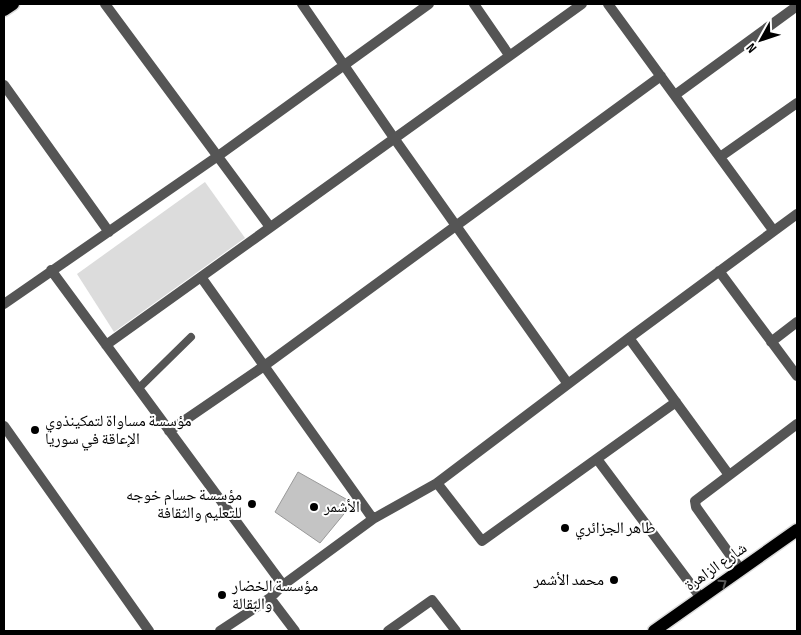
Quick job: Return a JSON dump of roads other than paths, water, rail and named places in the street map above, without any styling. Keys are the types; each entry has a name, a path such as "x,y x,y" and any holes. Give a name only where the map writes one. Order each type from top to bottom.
{"main road":[{"path":"4,10 13,4"},
{"name":"شارع الزاهرة","path":"654,631 797,530"}],"street":[{"path":"105,4 270,228"},
{"path":"302,4 568,384"},
{"path":"4,304 218,156 430,4"},
{"path":"474,4 509,55"},
{"path":"106,345 582,4"},
{"path":"608,4 774,230"},
{"path":"675,95 797,6"},
{"path":"169,431 264,366 661,76"},
{"path":"4,85 109,232"},
{"path":"720,157 797,103"},
{"path":"220,631 270,598 283,585 373,519 437,483 718,271 797,214"},
{"path":"51,270 283,585"},
{"path":"718,271 797,376"},
{"path":"201,277 373,519"},
{"path":"771,342 797,322"},
{"path":"629,338 729,475"},
{"path":"437,483 482,541 676,402"},
{"path":"741,570 696,507 695,501 797,424"},
{"path":"4,426 149,631"},
{"path":"597,459 700,598"},
{"path":"270,598 295,631"},
{"path":"388,631 432,600 456,631"}],"lane":[{"path":"138,389 191,336"}],"place":[{"name":"مؤسسة مساواة لتمكينذوي الإعاقة في سوريا","path":"35,430"},
{"name":"مؤسسة حسام خوجه للتعليم والثقافة","path":"252,504"},
{"name":"الأشمر","path":"314,507"},
{"name":"طاهر الجزائري","path":"565,528"},
{"name":"محمد الأشمر","path":"614,580"},
{"name":"مؤسسة الخضار والبقالة","path":"222,595"}]}
